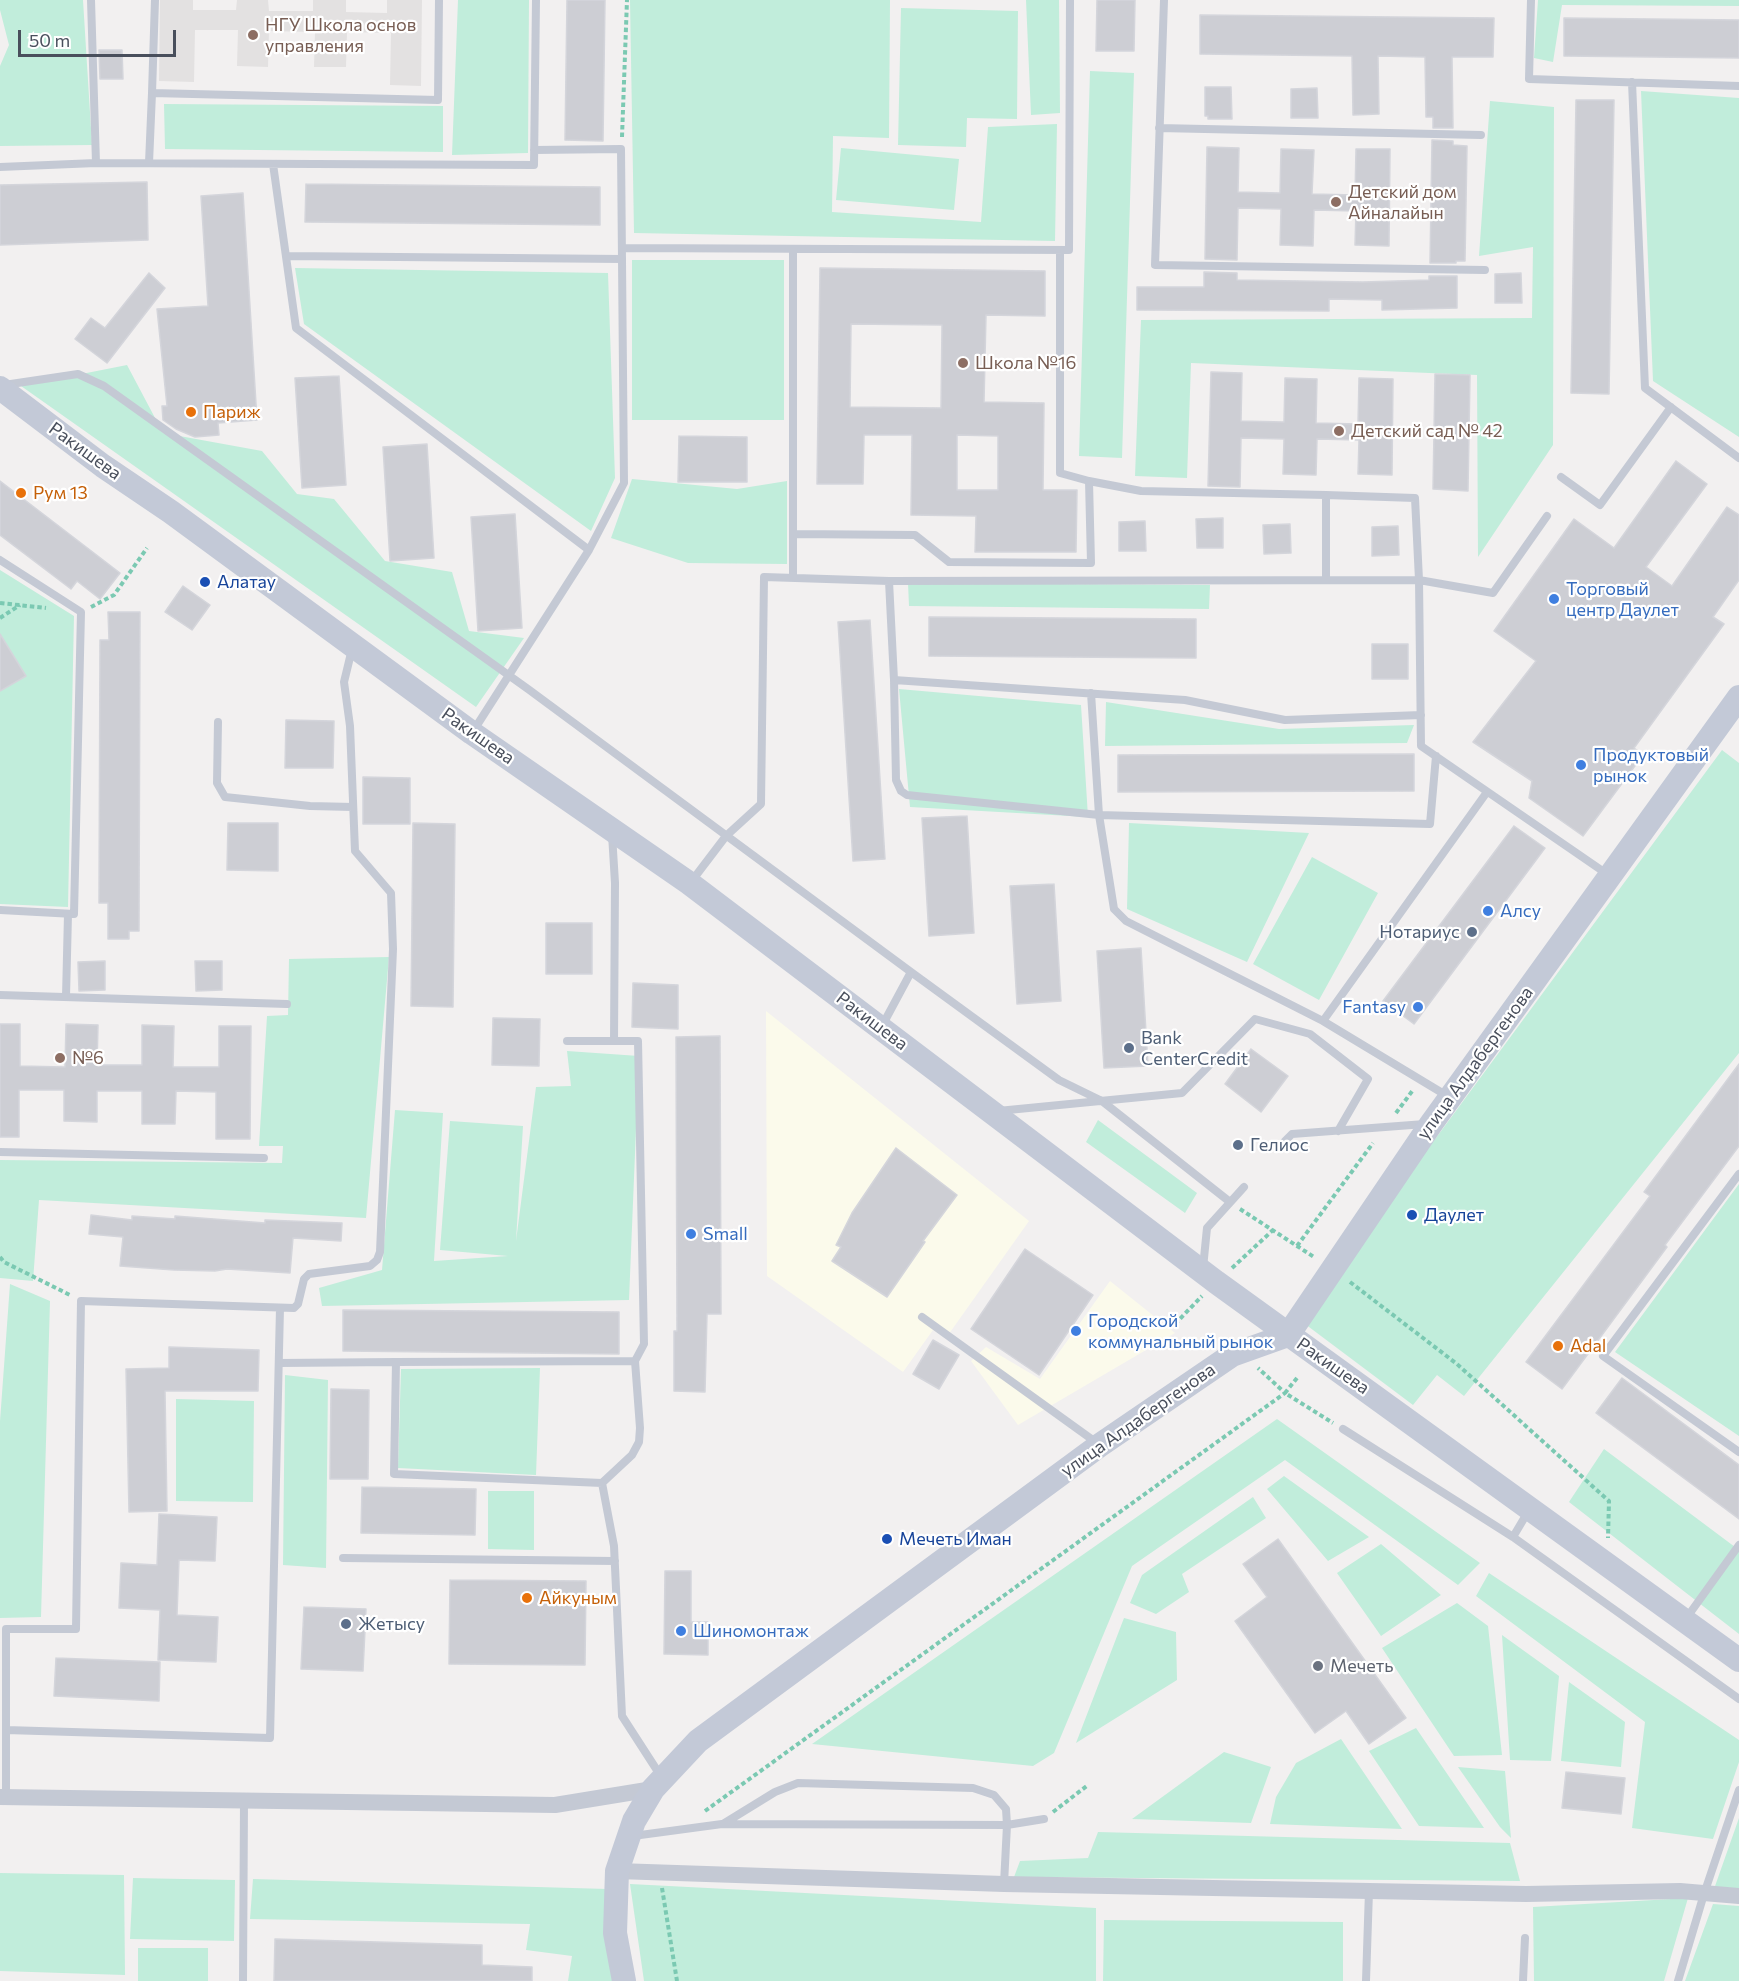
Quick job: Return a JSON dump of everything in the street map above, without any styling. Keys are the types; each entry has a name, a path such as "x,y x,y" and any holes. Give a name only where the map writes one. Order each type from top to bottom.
{"street":[{"name":"Ракишева","path":"0,387 103,466 180,519 472,733 689,883 1288,1335 1739,1660"},
{"name":"улица Алдабергенова","path":"624,1981 615,1932 617,1871 634,1821 658,1784 698,1741 1100,1445 1240,1351 1288,1335 1431,1124 1739,697"},
{"path":"3,1797 555,1805 658,1784"},
{"path":"617,1871 1004,1884 1526,1894 1680,1892 1739,1896"}],"lane":[{"path":"91,0 96,163"},
{"path":"149,163 155,0"},
{"path":"152,93 438,100 439,0"},
{"path":"0,167 96,163 534,165 536,0"},
{"path":"622,248 1069,250 1070,0"},
{"path":"1164,0 1155,265 1485,270"},
{"path":"1531,0 1529,79 1739,86"},
{"path":"1632,82 1645,388 1739,458"},
{"path":"1160,128 1482,135"},
{"path":"472,733 589,550 624,483 621,149 534,150"},
{"path":"273,164 296,328 589,550"},
{"path":"793,249 793,577"},
{"path":"1060,250 1060,473 1141,491 1415,498 1419,580 1421,746 1610,876"},
{"path":"286,256 622,259"},
{"path":"0,387 78,374 104,386 510,676 1059,1080 1102,1101 1230,1202"},
{"path":"1561,477 1600,505 1671,407"},
{"path":"793,534 915,536 949,562 1091,563 1089,481"},
{"path":"1326,495 1326,580"},
{"path":"689,883 726,836 761,804 764,577 889,581 1419,580 1493,593 1547,516"},
{"path":"0,560 81,612 74,914 0,910"},
{"path":"889,581 896,780 901,791 907,795 1099,815 1430,824 1436,756"},
{"path":"3,1797 6,1730 6,1629 76,1629 81,1301 294,1308 298,1304 304,1279 309,1274 370,1266 377,1260 380,1252 393,949 391,893 355,851 350,726 344,682 353,646"},
{"path":"894,680 1185,700 1285,720 1421,715"},
{"path":"1091,693 1099,815 1114,909 1126,921 1323,1021 1450,1098"},
{"path":"219,722 217,783 225,797 310,806 353,807"},
{"path":"1323,1021 1487,792"},
{"path":"612,830 615,883 614,1041"},
{"path":"66,997 68,914"},
{"path":"881,1028 911,972"},
{"path":"0,995 287,1004"},
{"path":"993,1112 1182,1093 1255,1019 1310,1034 1368,1079 1338,1131"},
{"path":"396,1362 394,1474 602,1483 632,1455 639,1442 635,1361 644,1344 638,1041 567,1041"},
{"path":"1281,1145 1292,1134 1431,1124"},
{"path":"0,1152 264,1158"},
{"path":"1739,1174 1603,1356 1739,1452"},
{"path":"1203,1270 1207,1228 1244,1187"},
{"path":"6,1730 270,1738 280,1308"},
{"path":"922,1317 1100,1445"},
{"path":"279,1363 635,1361"},
{"path":"1343,1429 1513,1538 1739,1699"},
{"path":"602,1483 614,1546 622,1716 658,1784"},
{"path":"1513,1538 1530,1509"},
{"path":"1685,1621 1739,1545"},
{"path":"343,1558 615,1561"},
{"path":"722,1824 787,1786 808,1782 973,1788 988,1792 1000,1800 1006,1809 1004,1884"},
{"path":"1678,1981 1739,1790"},
{"path":"243,1981 244,1801"},
{"path":"629,1836 722,1824 1007,1825 1044,1820"},
{"path":"1366,1981 1369,1891"},
{"path":"1523,1981 1525,1938"}],"path":[{"path":"621,149 627,0"},
{"path":"0,618 20,605"},
{"path":"1297,1246 1420,1080"},
{"path":"1230,1202 1333,1269 1457,1364 1609,1500 1609,1530"},
{"path":"0,1257 4,1262 81,1301"},
{"path":"1240,1351 1285,1393 1343,1429"},
{"path":"680,1829 1285,1393 1297,1378"},
{"path":"1044,1820 1088,1785"},
{"path":"659,1873 677,1981"}],"shaded area":[{"path":"160,0 193,0 193,10 236,10 237,0 268,0 269,11 313,11 313,0 346,0 346,12 387,13 387,0 422,0 421,86 390,85 391,33 347,32 346,67 314,67 315,32 269,31 268,67 237,66 238,30 195,30 194,82 159,81"},
{"path":"766,1011 1029,1221 946,1338 933,1330 903,1372 767,1276"},
{"path":"1110,1281 1175,1333 1018,1425 971,1361 986,1347 1040,1379"}],"green space":[{"path":"0,0 83,0 92,145 0,146 0,66 9,45 0,10"},
{"path":"458,0 529,0 528,153 452,155"},
{"path":"630,0 890,0 889,138 833,136 832,212 981,222 988,127 1057,124 1055,241 634,233"},
{"path":"1026,0 1059,0 1060,113 1031,115"},
{"path":"1538,0 1739,0 1739,6 1562,5 1553,62 1534,58"},
{"path":"901,8 1018,11 1017,119 967,118 966,147 898,145"},
{"path":"1090,71 1134,73 1122,458 1079,456"},
{"path":"1641,91 1739,98 1739,437 1653,381"},
{"path":"1490,101 1554,107 1553,445 1478,557 1477,375 1191,363 1187,478 1135,476 1141,320 1532,318 1533,247 1479,256"},
{"path":"164,104 443,106 443,152 165,149"},
{"path":"841,148 959,159 954,210 836,200"},
{"path":"632,260 784,260 784,420 632,420"},
{"path":"295,268 608,273 615,478 591,531 304,324"},
{"path":"127,365 163,433 262,451 297,494 334,499 385,561 452,572 469,631 524,638 476,707 21,386"},
{"path":"632,479 737,489 787,481 787,564 688,563 611,538"},
{"path":"0,570 74,616 68,907 0,904"},
{"path":"908,583 1210,585 1209,609 909,606"},
{"path":"899,689 1081,705 1088,817 910,807"},
{"path":"1106,702 1279,729 1414,725 1407,743 1105,746"},
{"path":"1722,750 1739,763 1739,1053 1464,1396 1437,1375 1413,1405 1301,1321"},
{"path":"1129,823 1309,833 1247,962 1127,909"},
{"path":"1312,857 1378,893 1319,1000 1253,964"},
{"path":"389,957 366,1218 39,1200 33,1281 0,1278 0,1160 282,1163 283,1146 259,1146 267,1016 288,1015 289,959"},
{"path":"567,1051 639,1056 629,1300 322,1306 319,1288 382,1270 395,1110 443,1113 434,1261 508,1256 440,1250 450,1121 523,1126 516,1241 536,1087 571,1086"},
{"path":"1098,1120 1197,1193 1185,1213 1086,1142"},
{"path":"1739,1184 1739,1436 1615,1352"},
{"path":"10,1284 50,1301 41,1617 0,1618 0,1421"},
{"path":"540,1368 536,1475 398,1468 401,1369"},
{"path":"285,1375 328,1380 326,1568 283,1565"},
{"path":"176,1399 254,1401 253,1502 176,1501"},
{"path":"1277,1419 1480,1563 1458,1585 1285,1460 1132,1566 1054,1753 1033,1766 812,1744"},
{"path":"1604,1449 1739,1550 1739,1634 1569,1502"},
{"path":"1284,1476 1369,1537 1328,1561 1267,1489"},
{"path":"488,1491 534,1491 534,1550 488,1549"},
{"path":"1253,1497 1266,1518 1182,1574 1189,1592 1156,1614 1130,1603 1142,1575"},
{"path":"1381,1544 1441,1595 1381,1636 1337,1573"},
{"path":"1489,1573 1739,1740 1739,1762 1713,1839 1632,1828 1645,1722 1476,1596"},
{"path":"1457,1603 1488,1626 1502,1755 1454,1756 1382,1648"},
{"path":"1124,1618 1176,1632 1177,1680 1076,1743"},
{"path":"1502,1635 1559,1676 1551,1761 1510,1760"},
{"path":"1569,1682 1625,1722 1621,1767 1561,1761"},
{"path":"1416,1728 1484,1828 1419,1826 1369,1751"},
{"path":"1341,1739 1402,1829 1270,1824 1276,1797 1296,1763"},
{"path":"1224,1752 1271,1767 1251,1823 1132,1819"},
{"path":"1458,1767 1505,1771 1511,1838 1500,1827"},
{"path":"1739,1818 1739,1890 1714,1889"},
{"path":"1098,1832 1510,1843 1520,1881 1014,1877 1020,1861 1088,1858"},
{"path":"0,1873 124,1875 125,1975 0,1971"},
{"path":"133,1878 235,1880 234,1941 130,1939"},
{"path":"253,1879 608,1889 613,1981 568,1981 572,1956 526,1950 530,1924 250,1919"},
{"path":"630,1884 1096,1908 1096,1981 644,1981"},
{"path":"1688,1898 1664,1981 1534,1981 1533,1907"},
{"path":"1713,1904 1739,1906 1739,1981 1685,1981"},
{"path":"1104,1920 1343,1922 1343,1981 1103,1981"},
{"path":"138,1948 208,1948 208,1981 138,1981"}],"building":[{"path":"567,0 605,0 603,141 565,140"},
{"path":"1097,0 1135,0 1134,51 1096,51"},
{"path":"1200,15 1494,18 1493,57 1452,57 1453,128 1433,128 1433,117 1426,117 1425,57 1378,56 1379,114 1353,115 1352,56 1200,54"},
{"path":"1564,18 1739,20 1739,58 1564,56"},
{"path":"99,50 122,50 123,79 100,79"},
{"path":"1205,87 1231,87 1232,119 1208,119 1208,116 1205,116"},
{"path":"1317,88 1318,118 1291,118 1291,89"},
{"path":"1576,100 1614,100 1609,394 1571,393"},
{"path":"1432,140 1453,141 1453,145 1467,146 1465,261 1430,263"},
{"name":"Детский дом Айналайын","path":"1207,147 1239,148 1238,192 1280,193 1281,149 1314,150 1312,194 1355,195 1356,149 1390,149 1389,246 1355,245 1356,211 1314,210 1313,246 1280,245 1281,209 1238,208 1237,260 1205,259"},
{"path":"147,182 148,240 0,245 0,185"},
{"path":"306,184 600,187 600,225 305,222"},
{"path":"243,193 257,420 218,423 219,435 195,437 176,429 163,420 162,406 167,406 157,309 208,306 201,196"},
{"name":"Школа №16","path":"820,268 1045,271 1045,316 986,315 984,402 1044,403 1043,490 1077,490 1076,552 975,552 976,516 911,515 912,435 864,435 863,484 817,484","holes":["851,324 942,325 941,408 850,407","957,435 998,436 998,490 957,490"]},
{"path":"1204,272 1237,273 1237,280 1363,282 1429,280 1429,276 1457,276 1457,308 1382,310 1382,300 1329,299 1329,311 1137,310 1137,287 1204,287"},
{"path":"149,273 165,288 107,363 75,339 91,318 105,328"},
{"path":"1521,273 1522,303 1495,303 1495,274"},
{"name":"Детский сад № 42","path":"1211,372 1242,373 1241,421 1284,422 1285,378 1317,379 1316,423 1358,424 1359,378 1393,379 1392,475 1358,474 1359,440 1317,439 1316,475 1283,474 1284,439 1241,438 1240,487 1208,486"},
{"path":"1435,374 1470,375 1468,491 1433,489"},
{"path":"339,376 346,485 302,488 295,378"},
{"path":"679,436 747,437 747,482 678,482"},
{"path":"427,444 434,558 390,561 383,447"},
{"path":"1676,461 1707,484 1646,567 1672,586 1727,507 1739,515 1739,580 1713,617 1724,624 1634,748 1643,755 1583,836 1529,798 1532,781 1473,742 1536,661 1494,631 1574,519 1614,548"},
{"path":"0,481 120,573 100,599 77,581 71,589 0,535"},
{"path":"515,514 522,628 478,631 471,517"},
{"path":"1223,518 1223,548 1197,548 1196,519"},
{"path":"1145,521 1146,551 1119,551 1119,522"},
{"path":"1290,524 1291,553 1264,554 1263,525"},
{"path":"1398,526 1399,555 1372,556 1372,527"},
{"path":"183,586 210,605 192,630 165,612"},
{"path":"108,612 140,612 139,931 129,931 129,939 108,939 108,903 99,903 100,640 109,640"},
{"path":"929,617 1196,619 1196,658 929,656"},
{"path":"870,620 885,859 853,861 838,622"},
{"path":"0,634 26,676 0,691"},
{"path":"1372,644 1408,644 1408,679 1372,679"},
{"path":"286,720 334,721 333,768 285,768"},
{"path":"1414,754 1414,791 1118,792 1118,755"},
{"path":"363,777 410,778 410,824 363,824"},
{"path":"967,816 974,933 929,936 922,818"},
{"path":"228,823 278,823 278,871 227,870"},
{"path":"413,823 455,824 453,1007 411,1006"},
{"path":"1514,826 1545,848 1414,1024 1383,1001"},
{"path":"1054,884 1061,1001 1017,1004 1010,886"},
{"path":"546,923 592,923 592,974 546,974"},
{"path":"1141,948 1148,1066 1104,1068 1097,951"},
{"path":"105,961 105,990 79,991 78,962"},
{"path":"195,961 222,961 222,990 196,991"},
{"path":"633,983 678,985 678,1029 632,1027"},
{"path":"493,1018 540,1019 539,1066 492,1065"},
{"path":"0,1024 20,1024 20,1066 65,1067 66,1024 98,1025 97,1065 142,1065 142,1025 174,1026 173,1067 219,1067 219,1026 251,1026 250,1139 216,1139 216,1092 176,1091 175,1124 142,1124 142,1091 97,1091 97,1122 64,1121 64,1090 19,1090 19,1137 0,1137"},
{"path":"720,1036 721,1314 707,1314 705,1392 674,1391 674,1331 677,1331 676,1037"},
{"path":"1251,1049 1288,1076 1261,1112 1225,1084"},
{"path":"1739,1064 1739,1146 1562,1389 1526,1362 1650,1196 1644,1192"},
{"path":"896,1148 957,1195 923,1241 925,1242 887,1297 832,1261 841,1247 836,1245 852,1213"},
{"path":"91,1215 132,1220 132,1216 175,1219 175,1216 265,1223 265,1220 342,1223 341,1241 293,1238 290,1273 120,1266 123,1237 89,1234"},
{"path":"1025,1249 1093,1295 1039,1375 971,1329"},
{"path":"343,1310 619,1312 619,1354 343,1351"},
{"path":"933,1340 959,1355 939,1389 913,1374"},
{"path":"169,1347 259,1350 258,1391 165,1391 167,1511 129,1512 126,1369 169,1368"},
{"path":"1622,1378 1739,1465 1739,1519 1596,1413"},
{"path":"331,1389 369,1390 368,1479 330,1479"},
{"path":"362,1487 476,1489 475,1535 361,1533"},
{"path":"159,1514 217,1517 215,1561 179,1560 177,1615 218,1617 216,1662 158,1660 160,1610 119,1608 121,1563 157,1565"},
{"name":"Мечеть","path":"1278,1539 1406,1718 1369,1744 1346,1711 1315,1733 1235,1621 1267,1597 1243,1564"},
{"path":"665,1571 691,1571 691,1622 708,1622 708,1655 664,1654"},
{"path":"450,1580 586,1581 585,1665 449,1664"},
{"path":"304,1607 366,1609 363,1671 301,1669"},
{"path":"56,1658 160,1662 159,1701 54,1696"},
{"path":"1566,1772 1625,1778 1621,1814 1562,1808"},
{"path":"275,1939 482,1945 482,1965 532,1967 532,1981 274,1981"}],"place":[{"name":"НГУ Школа основ управления","path":"253,35"},
{"name":"Детский дом Айналайын","path":"1336,202"},
{"name":"Школа №16","path":"963,363"},
{"name":"Париж","path":"191,412"},
{"name":"Детский сад № 42","path":"1339,431"},
{"name":"Рум 13","path":"21,493"},
{"name":"Алатау","path":"205,582"},
{"name":"Торговый центр Даулет","path":"1554,599"},
{"name":"Продуктовый рынок","path":"1581,765"},
{"name":"Алсу","path":"1488,911"},
{"name":"Нотариус","path":"1472,932"},
{"name":"Fantasy","path":"1418,1007"},
{"name":"Bank CenterCredit","path":"1129,1048"},
{"name":"№6","path":"60,1058"},
{"name":"Гелиос","path":"1238,1145"},
{"name":"Даулет","path":"1412,1215"},
{"name":"Small","path":"691,1234"},
{"name":"Городской коммунальный рынок","path":"1076,1331"},
{"name":"Adal","path":"1558,1346"},
{"name":"Мечеть Иман","path":"887,1539"},
{"name":"Айкуным","path":"527,1598"},
{"name":"Жетысу","path":"346,1624"},
{"name":"Шиномонтаж","path":"681,1631"},
{"name":"Мечеть","path":"1318,1666"}]}
